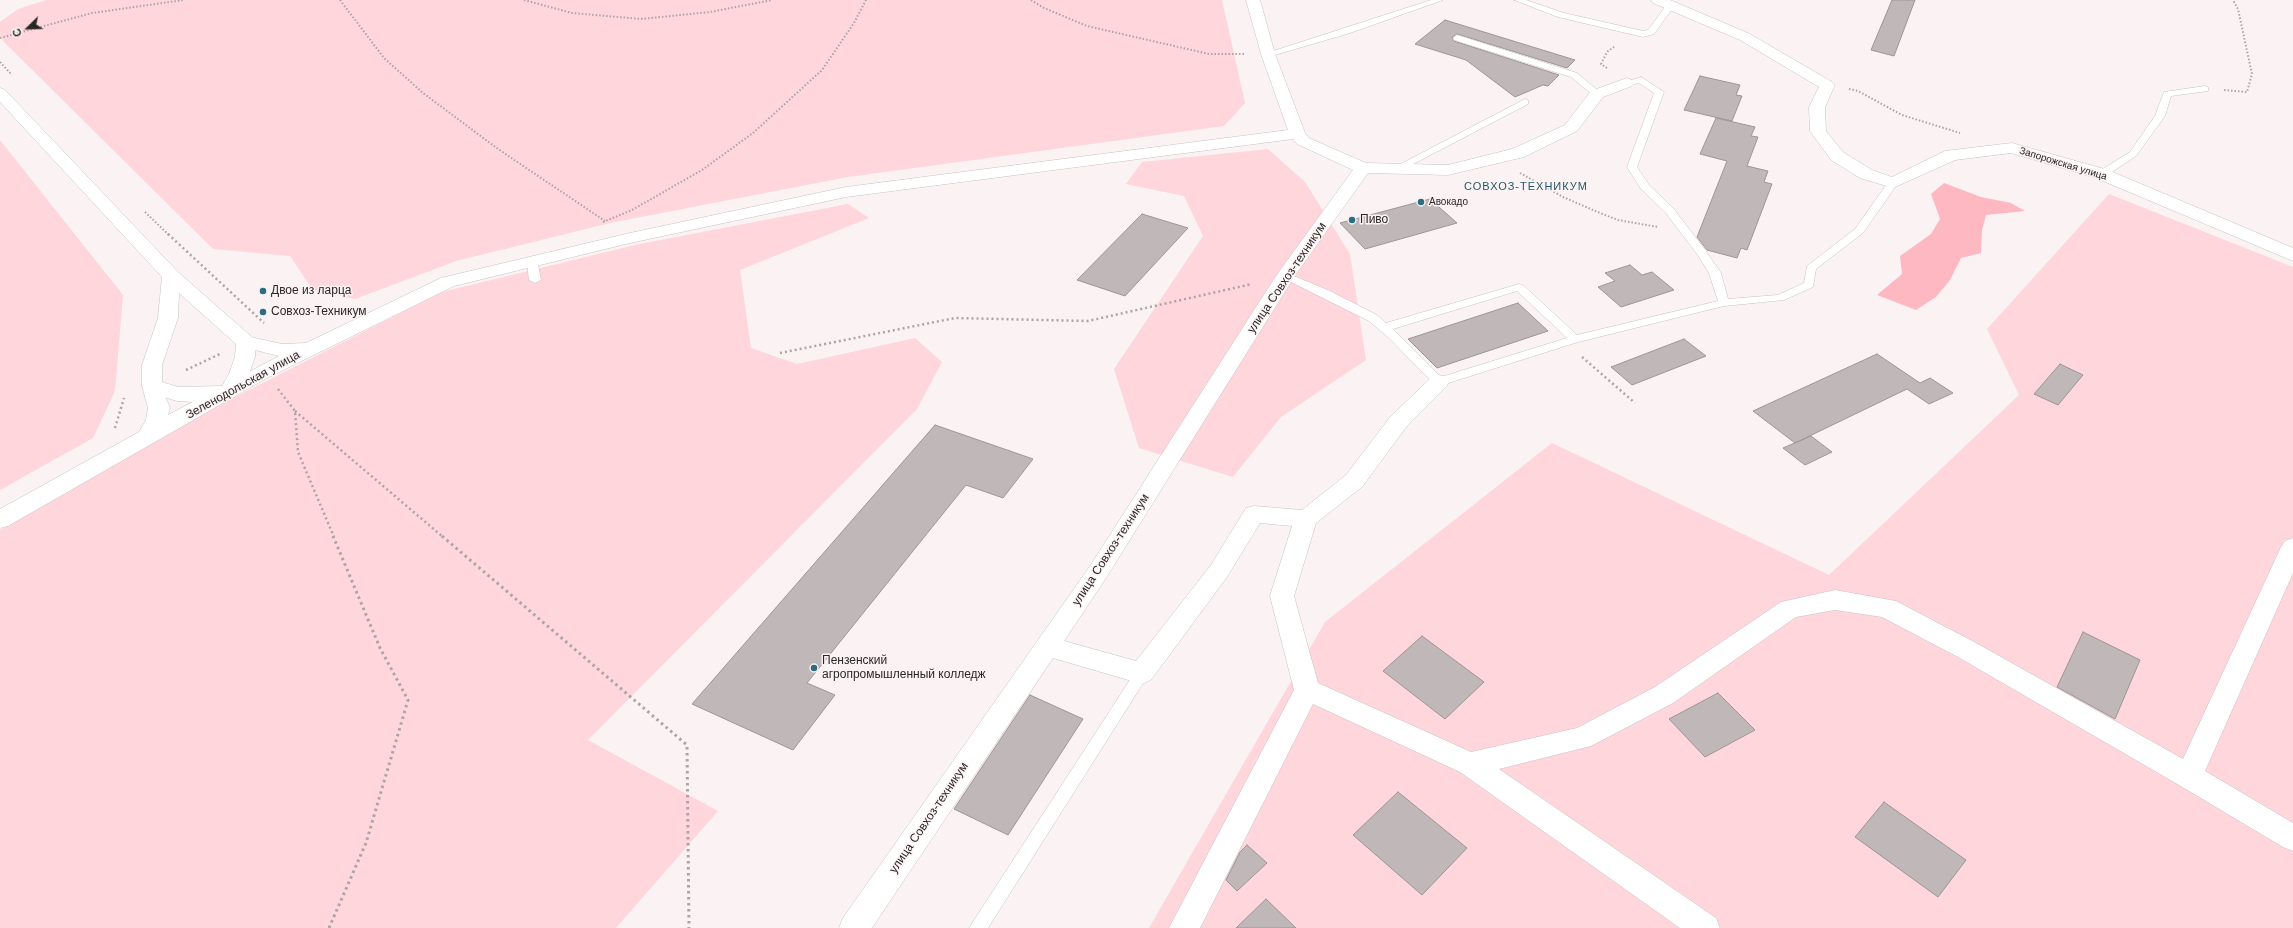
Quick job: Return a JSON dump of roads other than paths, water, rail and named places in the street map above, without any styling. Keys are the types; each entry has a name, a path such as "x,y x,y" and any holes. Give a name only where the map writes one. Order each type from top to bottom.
{"street":[{"path":"1253,0 1268,54 1297,134 1304,141 1362,168 1396,170 1448,170 1518,153 1571,128 1597,94 1627,83"},
{"path":"1665,3 1745,37 1827,85 1817,107 1818,131 1836,156 1866,174 1893,183"},
{"name":"Зеленодольская улица","path":"0,93 171,276 246,342 282,350 311,348"},
{"path":"311,348 448,282 630,238 846,192 1297,134"},
{"name":"Запорожская улица","path":"1893,183 1951,155 2012,148 2102,174 2293,255"},
{"name":"улица Совхоз-техникум","path":"854,928 1098,572 1285,276 1362,168"},
{"path":"144,440 157,421 159,408 152,386 152,365 168,318 171,276"},
{"path":"152,386 177,394 194,395 228,392 239,374 245,357 246,342"},
{"name":"Зеленодольская улица","path":"0,520 144,440 258,374 311,348"},
{"path":"1184,928 1307,690 1282,596 1306,519 1354,481 1399,421 1439,382"},
{"path":"1046,646 1142,673 1219,571 1254,514 1306,519"},
{"path":"2189,776 2293,547"},
{"path":"1470,764 1582,738 1664,695 1790,609 1835,600 1887,608 1967,650 2189,776 2293,838"},
{"path":"1307,690 1470,764 1702,927"}],"lane":[{"path":"1268,54 1347,31 1439,0"},
{"path":"1518,0 1562,15 1643,34 1651,32 1665,3"},
{"path":"1457,38 1574,75 1597,94"},
{"path":"1627,83 1641,80 1659,92 1632,167 1645,187 1669,210 1716,273 1724,303"},
{"path":"2102,174 2132,154 2160,116 2167,94 2205,89"},
{"path":"1396,170 1525,102"},
{"path":"1285,276 1326,293 1373,318 1439,382 1570,340 1724,303 1780,298 1809,285 1811,268 1859,231 1893,183"},
{"path":"535,280 532,263 537,260"},
{"path":"1384,328 1519,287 1570,340"},
{"path":"978,928 1142,673"}],"place":[{"name":"Авокадо","path":"1421,202"},
{"name":"Пиво","path":"1352,220"},
{"name":"Двое из ларца","path":"263,291"},
{"name":"Совхоз-Техникум","path":"263,312"},
{"name":"Пензенский агропромышленный колледж","path":"814,668"}],"district":[{"name":"СОВХОЗ-ТЕХНИКУМ","path":"1526,187"}]}
